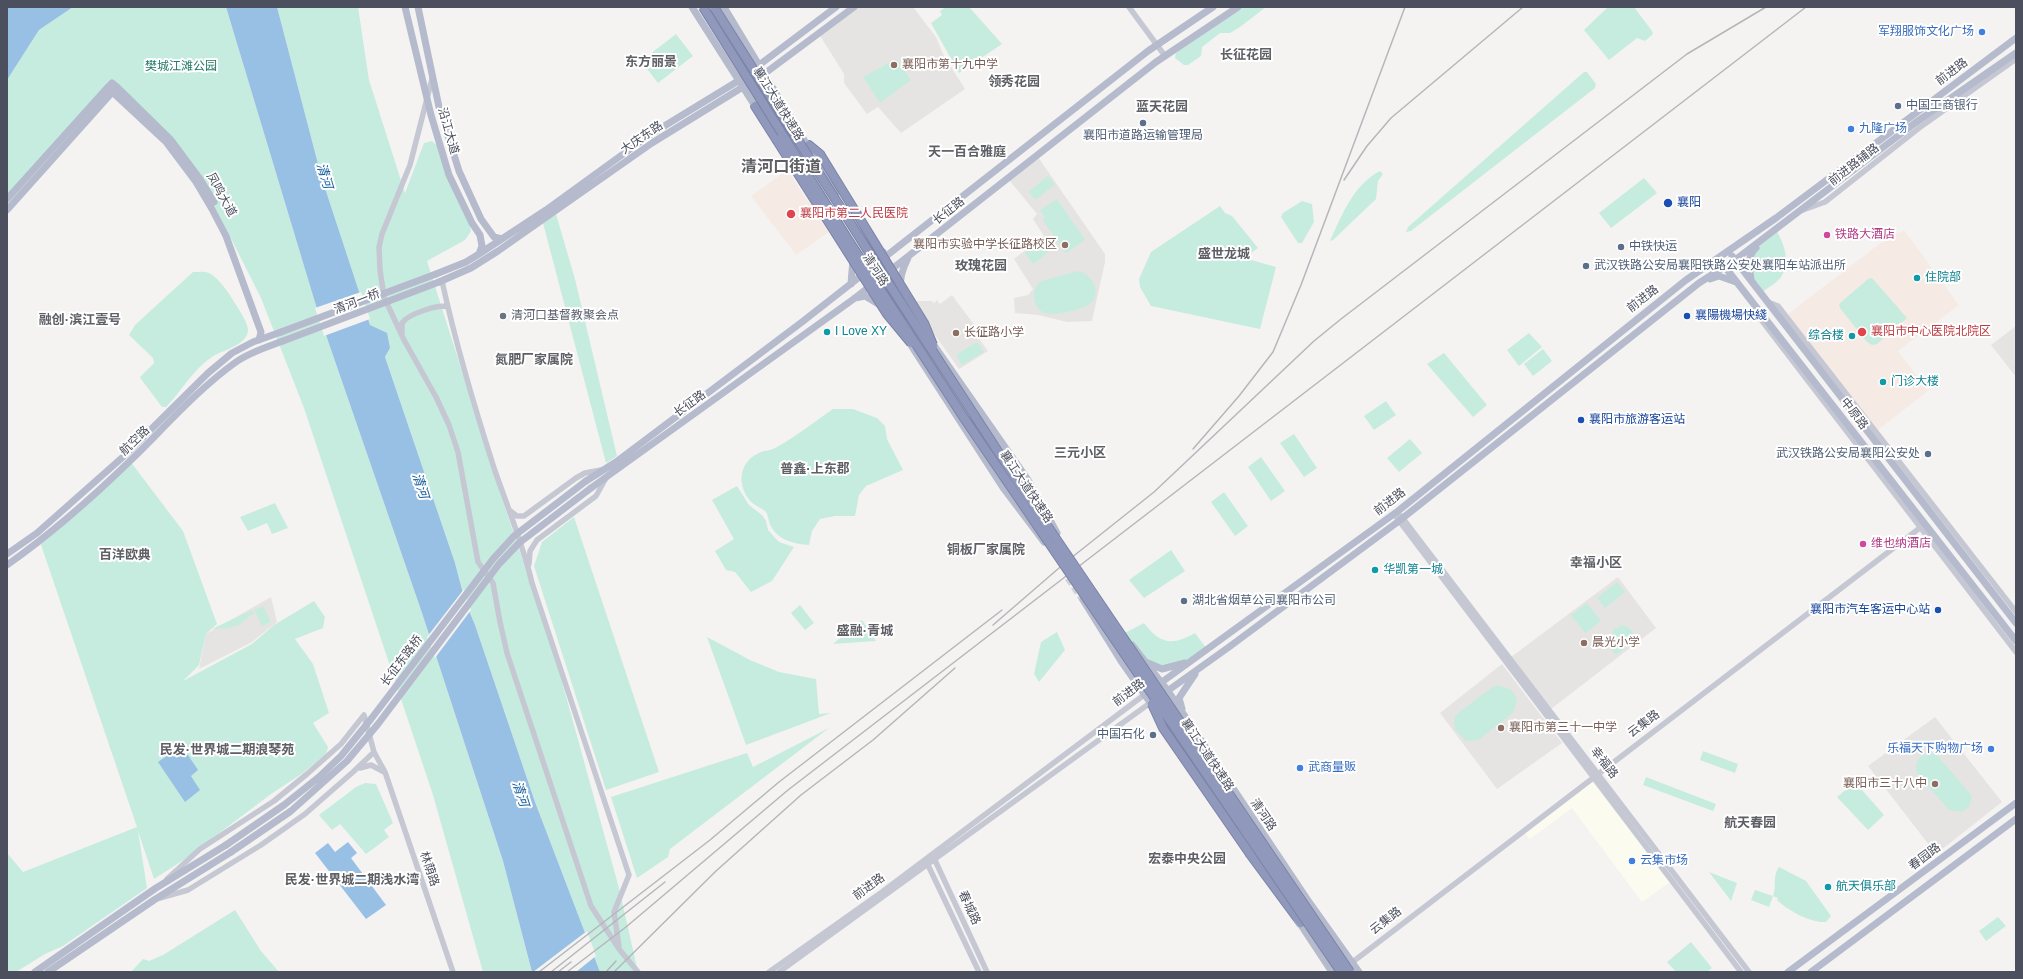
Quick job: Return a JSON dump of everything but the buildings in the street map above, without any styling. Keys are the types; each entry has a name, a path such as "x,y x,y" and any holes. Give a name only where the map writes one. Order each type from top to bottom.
{"highway":[{"name":"襄江大道快速路","path":"703,7 849,241 964,418 1339,972"},
{"name":"襄江大道快速路","path":"714,7 887,281 1065,554 1350,972"},
{"path":"755,106 887,314 912,344 949,400 964,418"},
{"path":"808,145 820,154 924,323 936,350 973,413"},
{"path":"1107,628 1123,661 1156,709 1163,728 1250,854 1301,923"},
{"path":"1298,896 1316,915 1358,972"}],"main road":[{"name":"沿江大道","path":"405,7 427,99 450,175 472,223 480,235 482,246 479,254"},
{"name":"沿江大道","path":"418,7 432,80 439,108 459,171 481,219 494,237 502,240"},
{"name":"清河路","path":"692,7 755,106 785,158 853,256 1004,489 1044,542"},
{"path":"696,7 707,7"},
{"name":"清河路","path":"724,7 808,145 864,243 879,262 1028,480 1056,533"},
{"name":"大庆东路","path":"441,282 472,268 498,251 740,84 759,64 836,7"},
{"name":"大庆东路","path":"436,274 466,262 502,240 648,136 740,84 764,74 854,7"},
{"name":"长征路","path":"606,469 852,284 1157,45 1213,7"},
{"name":"长征路","path":"606,478 855,298 1165,56 1238,7"},
{"name":"前进路","path":"1144,695 1396,512 1630,323 1686,280 1776,218 2016,38"},
{"name":"前进路","path":"1150,703 1401,519 1699,283 1735,260 1768,236 1915,123 2016,53"},
{"path":"7,199 112,89"},
{"path":"7,210 112,89"},
{"name":"凤鸣大道","path":"112,89 168,137 200,179 230,235 265,330 271,336"},
{"name":"凤鸣大道","path":"112,89 166,142 196,182 212,209 226,236 260,332 258,340"},
{"path":"1752,281 1749,264 1752,252 1768,236"},
{"path":"864,243 881,252 891,252"},
{"name":"中原路","path":"1728,251 2016,623"},
{"path":"852,284 853,256"},
{"path":"907,303 900,284 904,265 909,256"},
{"name":"中原路","path":"1718,258 1758,308 1922,526 2016,641"},
{"name":"清河一桥","path":"280,332 436,274"},
{"path":"1699,283 1719,276 1737,282"},
{"name":"清河一桥","path":"283,341 441,282"},
{"path":"855,298 865,296 889,312"},
{"name":"航空路","path":"7,554 37,533 124,456 208,373 236,351 258,340 280,332"},
{"name":"航空路","path":"7,565 40,542 130,461 207,386 241,359 255,351 283,341"},
{"path":"236,351 241,359"},
{"name":"长征东路桥","path":"36,972 156,888 226,845 284,805 319,777 341,756 371,719 493,559 514,536 586,481 606,469"},
{"name":"长征东路桥","path":"48,972 154,900 231,852 290,811 347,761 378,724 499,564 519,543 606,478"},
{"name":"清河路","path":"1094,591 1168,691 1307,899 1358,972"},
{"path":"1082,600 1144,695 1301,923 1332,972"},
{"path":"1138,652 1150,666 1162,669 1190,662"},
{"path":"1184,716 1179,698 1198,669"},
{"name":"春园路","path":"1788,972 2016,803"},
{"name":"春园路","path":"1811,972 2016,819"}],"street":[{"path":"1129,7 1165,56"},
{"name":"前进路辅路","path":"1799,212 1825,202 1919,128 2016,59"},
{"path":"432,80 410,165 382,234 379,247 380,270 384,297 449,425 458,452 478,562 493,583 507,653 591,906 619,948 638,972"},
{"path":"441,282 479,420 629,875 614,912 619,948"},
{"path":"402,335 401,327 404,320 443,303 445,296"},
{"path":"1768,302 1778,306 2016,612"},
{"path":"439,305 448,307"},
{"path":"514,524 576,478 585,474 606,469"},
{"path":"523,550 596,496 606,478"},
{"path":"508,508 517,516 524,516"},
{"name":"幸福路","path":"1396,512 1592,777 1741,972"},
{"name":"幸福路","path":"1401,519 1749,972"},
{"path":"1922,526 2016,652"},
{"name":"云集路","path":"1339,972 1597,773 1922,526"},
{"path":"529,568 530,550 537,540"},
{"name":"前进路","path":"933,857 1144,695"},
{"name":"前进路","path":"769,972 1150,703"},
{"name":"林荫路","path":"156,888 200,849 274,801 307,774 341,744 364,715 374,752 385,772 453,972"},
{"path":"154,900 188,890 261,845 305,814 374,752"},
{"path":"353,772 364,766 371,765 385,772"},
{"name":"春城路","path":"933,857 987,972"},
{"name":"前进路","path":"779,972 926,862"},
{"name":"春城路","path":"926,862 979,972"}],"shaded area":[{"name":"襄阳市第十九中学","path":"855,7 913,7 936,37 944,56 965,89 901,133 878,107 867,114 844,83 844,74 819,34"},
{"name":"襄阳市实验中学长征路校区","path":"1038,157 1105,254 1105,262 1092,321 1067,322 1038,315 1015,313 1014,298 1028,295 1033,289 1014,259 1044,236 1033,219 1037,214 1009,180"},
{"name":"襄阳市第二人民医院","path":"787,170 829,232 796,255 751,196"},
{"name":"襄阳市中心医院北院区","path":"1892,228 1898,234 1904,230 1959,305 1898,351 1928,391 1878,430 1788,314 1882,242 1880,238"},
{"name":"长征路小学","path":"952,295 978,330 977,336 988,351 959,369 913,304 917,301 932,301 934,303 937,300 940,304"},
{"path":"2016,326 2016,377 1991,345"},
{"name":"晨光小学","path":"1618,577 1656,628 1551,709 1511,657"},
{"path":"271,597 277,622 252,642 199,669 206,634"},
{"name":"襄阳市第三十一中学","path":"1502,664 1562,743 1497,789 1440,713"},
{"name":"襄阳市三十八中","path":"1935,717 2002,802 1936,854 1868,766"},
{"name":"云集市场","path":"1591,780 1670,882 1642,902 1572,808 1530,839 1525,833"}],"green space":[{"name":"樊城江滩公园","path":"73,7 226,7 317,309 422,613 503,861 532,972 483,972 433,795 304,408 261,298 204,185 117,87 7,208 7,80 39,30"},
{"path":"277,7 358,7 369,80 405,193 424,143 432,141 440,148 469,220 471,231 465,240 427,261 506,510 556,660 619,888 638,972 600,972 535,802 475,625 465,601 455,563 385,357 390,348 370,325 322,179"},
{"path":"946,7 969,7 1002,44 959,73 931,23 942,15 940,11"},
{"path":"1243,7 1266,7 1230,33 1220,33 1202,47 1201,56 1188,65 1184,65 1175,58 1176,53"},
{"path":"1608,7 1634,7 1653,34 1645,41 1637,38 1609,60 1584,30"},
{"path":"676,34 693,56 658,83 641,61"},
{"path":"896,59 911,80 880,103 863,77"},
{"path":"1584,72 1587,72 1596,84 1595,88 1411,231 1406,232 1408,227"},
{"path":"1380,171 1383,174 1378,181 1376,199 1333,240 1330,241 1355,192 1362,184"},
{"path":"1048,176 1055,184 1036,200 1028,192"},
{"path":"1644,178 1657,193 1611,228 1599,213"},
{"path":"1057,199 1085,240 1066,253 1042,219 1045,217 1040,210"},
{"path":"1302,201 1312,204 1314,222 1302,243 1298,243 1281,217 1283,213"},
{"path":"1220,206 1225,213 1232,216 1258,248 1244,258 1276,267 1260,329 1151,306 1140,287 1139,279 1151,252"},
{"path":"556,214 575,279 617,456 606,463 543,223"},
{"path":"1776,230 1784,247 1786,265 1781,277 1761,293 1752,281 1751,252"},
{"path":"1047,237 1055,247 1033,264 1025,253"},
{"path":"1078,271 1084,273 1093,281 1096,293 1092,302 1083,308 1056,314 1046,313 1038,308 1035,304 1034,295 1036,288 1041,281"},
{"path":"193,272 207,272 218,280 230,295 241,313 248,327 248,331 243,340 238,344 216,354 205,362 193,374 166,407 162,407 140,377 154,363 153,358 129,335 135,325"},
{"path":"1872,278 1907,318 1877,344 1872,345 1867,342 1840,308 1839,304 1868,279"},
{"path":"1529,333 1542,347 1519,366 1507,350"},
{"path":"977,342 984,352 962,365 956,355"},
{"path":"1543,349 1552,361 1533,376 1524,364"},
{"path":"1444,353 1487,405 1473,417 1427,364"},
{"path":"1386,401 1396,415 1374,430 1364,416"},
{"path":"833,409 853,409 877,418 885,426 887,439 903,470 866,486 859,495 855,516 835,516 820,519 812,531 809,545 793,543 779,536 771,526 765,511 749,500 742,486 742,473 747,462 751,458 759,453 775,448 784,443"},
{"path":"1294,434 1317,468 1304,477 1280,443"},
{"path":"1410,439 1422,453 1399,472 1387,458"},
{"path":"1261,457 1285,491 1271,501 1248,467"},
{"path":"130,461 183,531 217,624 206,634 199,665 183,681 252,644 274,625 314,601 325,617 323,628 295,639 313,664 329,713 313,723 328,747 326,754 303,773 271,794 185,859 154,879 138,831 147,888 63,946 45,954 16,972 7,972 7,853 23,872 137,827 40,542"},
{"path":"737,486 749,505 762,515 766,521 768,530 779,542 794,547 772,581 751,592 735,572 726,570 715,551 734,539 712,500"},
{"path":"1224,492 1248,526 1235,536 1211,502"},
{"path":"275,503 288,528 272,534 267,523 248,531 240,517"},
{"path":"574,517 659,772 606,790 534,566 542,542"},
{"path":"1171,550 1185,571 1144,598 1129,580"},
{"path":"1617,582 1625,592 1605,608 1597,598"},
{"path":"1587,603 1601,621 1585,633 1571,615"},
{"path":"800,605 814,623 805,630 791,613"},
{"path":"263,606 271,622 262,626 254,610"},
{"path":"252,610 254,614 238,625 227,628 212,629"},
{"path":"862,620 876,641 833,644"},
{"path":"1144,623 1155,635 1167,641 1180,640 1195,633 1207,649 1187,662 1171,668 1156,668 1150,665 1143,658 1123,634"},
{"path":"1620,625 1628,627 1637,638 1616,655 1611,649 1610,639 1615,628 1619,628"},
{"path":"1057,632 1065,650 1039,682 1034,674 1041,642"},
{"path":"707,637 750,660 779,672 816,679 819,714 831,713 746,745"},
{"path":"1499,685 1511,690 1515,695 1517,700 1513,713 1478,740 1466,741 1455,730 1455,717 1458,713 1494,686"},
{"path":"829,728 670,849 668,857 637,878 611,797 747,753 753,767"},
{"path":"1703,751 1738,764 1735,773 1700,760"},
{"path":"1930,753 1936,754 1972,796 1969,807 1962,812 1949,810 1917,773 1916,766 1918,760 1923,755"},
{"path":"1646,777 1716,804 1713,811 1643,785"},
{"path":"1855,782 1884,815 1868,830 1837,797"},
{"path":"365,783 376,784 393,823 384,830 389,837 366,854 340,824 332,830 319,815 356,787"},
{"path":"1779,867 1806,881 1831,916 1826,922 1813,921 1800,916 1787,908 1777,900 1778,898 1773,896 1775,889 1775,877"},
{"path":"1709,872 1737,883 1731,901"},
{"path":"1755,890 1773,896 1769,907 1751,900"},
{"path":"235,910 261,951 279,972 131,972 143,959 149,961 163,955"},
{"path":"1998,917 2006,926 1986,941 1979,931"},
{"path":"1691,942 1712,968 1707,972 1676,972 1667,962"}],"water":[{"path":"7,7 73,7 39,30 7,80"},
{"name":"清河","path":"226,7 277,7 322,179 370,325 387,333 390,348 385,357 455,563 465,601 475,625 535,802 600,972 532,972 503,861 422,613 317,309"},
{"path":"186,752 198,770 191,776 200,790 185,802 158,762 171,753"},
{"path":"348,842 357,853 351,858 386,905 366,919 315,853 328,843 335,852"}],"pier":[{"path":"361,292 370,319 324,336 315,308"},
{"path":"464,589 471,610 435,658 427,637"},
{"path":"587,931 596,956 576,972 533,972"}],"tunnel":[{"path":"1068,578 1083,600"}],"railway":[{"path":"1193,449 1239,396 1273,352 1301,285 1405,7"},
{"path":"1344,180 1367,146 1391,118 1523,7"},
{"path":"993,625 1066,562 1154,492 1314,341 1341,319 1687,54 1766,7"},
{"path":"567,972 626,927 788,790 1806,7"},
{"path":"539,972 710,840 779,782 1002,610"},
{"path":"614,972 716,871 801,795 873,740 955,668"},
{"path":"551,972 665,882"},
{"path":"606,972 616,961"},
{"path":"558,972 571,962"}],"place":[{"name":"军翔服饰文化广场","path":"1982,32"},
{"name":"襄阳市第十九中学","path":"894,65"},
{"name":"中国工商银行","path":"1898,106"},
{"name":"襄阳市道路运输管理局","path":"1143,123"},
{"name":"九隆广场","path":"1851,129"},
{"name":"襄阳","path":"1668,203"},
{"name":"襄阳市第二人民医院","path":"791,214"},
{"name":"铁路大酒店","path":"1827,235"},
{"name":"襄阳市实验中学长征路校区","path":"1065,245"},
{"name":"中铁快运","path":"1621,247"},
{"name":"武汉铁路公安局襄阳铁路公安处襄阳车站派出所","path":"1586,266"},
{"name":"住院部","path":"1917,278"},
{"name":"清河口基督教聚会点","path":"503,316"},
{"name":"襄陽機場快綫","path":"1687,316"},
{"name":"I Love XY","path":"827,332"},
{"name":"襄阳市中心医院北院区","path":"1862,332"},
{"name":"长征路小学","path":"956,333"},
{"name":"综合楼","path":"1852,336"},
{"name":"门诊大楼","path":"1883,382"},
{"name":"襄阳市旅游客运站","path":"1581,420"},
{"name":"武汉铁路公安局襄阳公安处","path":"1928,454"},
{"name":"维也纳酒店","path":"1863,544"},
{"name":"华凯第一城","path":"1375,570"},
{"name":"湖北省烟草公司襄阳市公司","path":"1184,601"},
{"name":"襄阳市汽车客运中心站","path":"1938,610"},
{"name":"晨光小学","path":"1584,643"},
{"name":"襄阳市第三十一中学","path":"1501,728"},
{"name":"中国石化","path":"1153,735"},
{"name":"乐福天下购物广场","path":"1991,749"},
{"name":"武商量贩","path":"1300,768"},
{"name":"襄阳市三十八中","path":"1935,784"},
{"name":"云集市场","path":"1632,861"},
{"name":"航天俱乐部","path":"1828,887"}],"district":[{"name":"长征花园","path":"1246,55"},
{"name":"东方丽景","path":"651,62"},
{"name":"领秀花园","path":"1014,82"},
{"name":"蓝天花园","path":"1162,107"},
{"name":"天一百合雅庭","path":"967,152"},
{"name":"清河口街道","path":"781,168"},
{"name":"盛世龙城","path":"1224,254"},
{"name":"玫瑰花园","path":"981,266"},
{"name":"融创·滨江壹号","path":"80,320"},
{"name":"氮肥厂家属院","path":"534,360"},
{"name":"三元小区","path":"1080,453"},
{"name":"普鑫·上东郡","path":"815,469"},
{"name":"铜板厂家属院","path":"986,550"},
{"name":"百洋欧典","path":"125,555"},
{"name":"幸福小区","path":"1596,563"},
{"name":"盛融·青城","path":"865,631"},
{"name":"民发·世界城二期浪琴苑","path":"227,750"},
{"name":"航天春园","path":"1750,823"},
{"name":"宏泰中央公园","path":"1187,859"},
{"name":"民发·世界城二期浅水湾","path":"352,880"}]}
